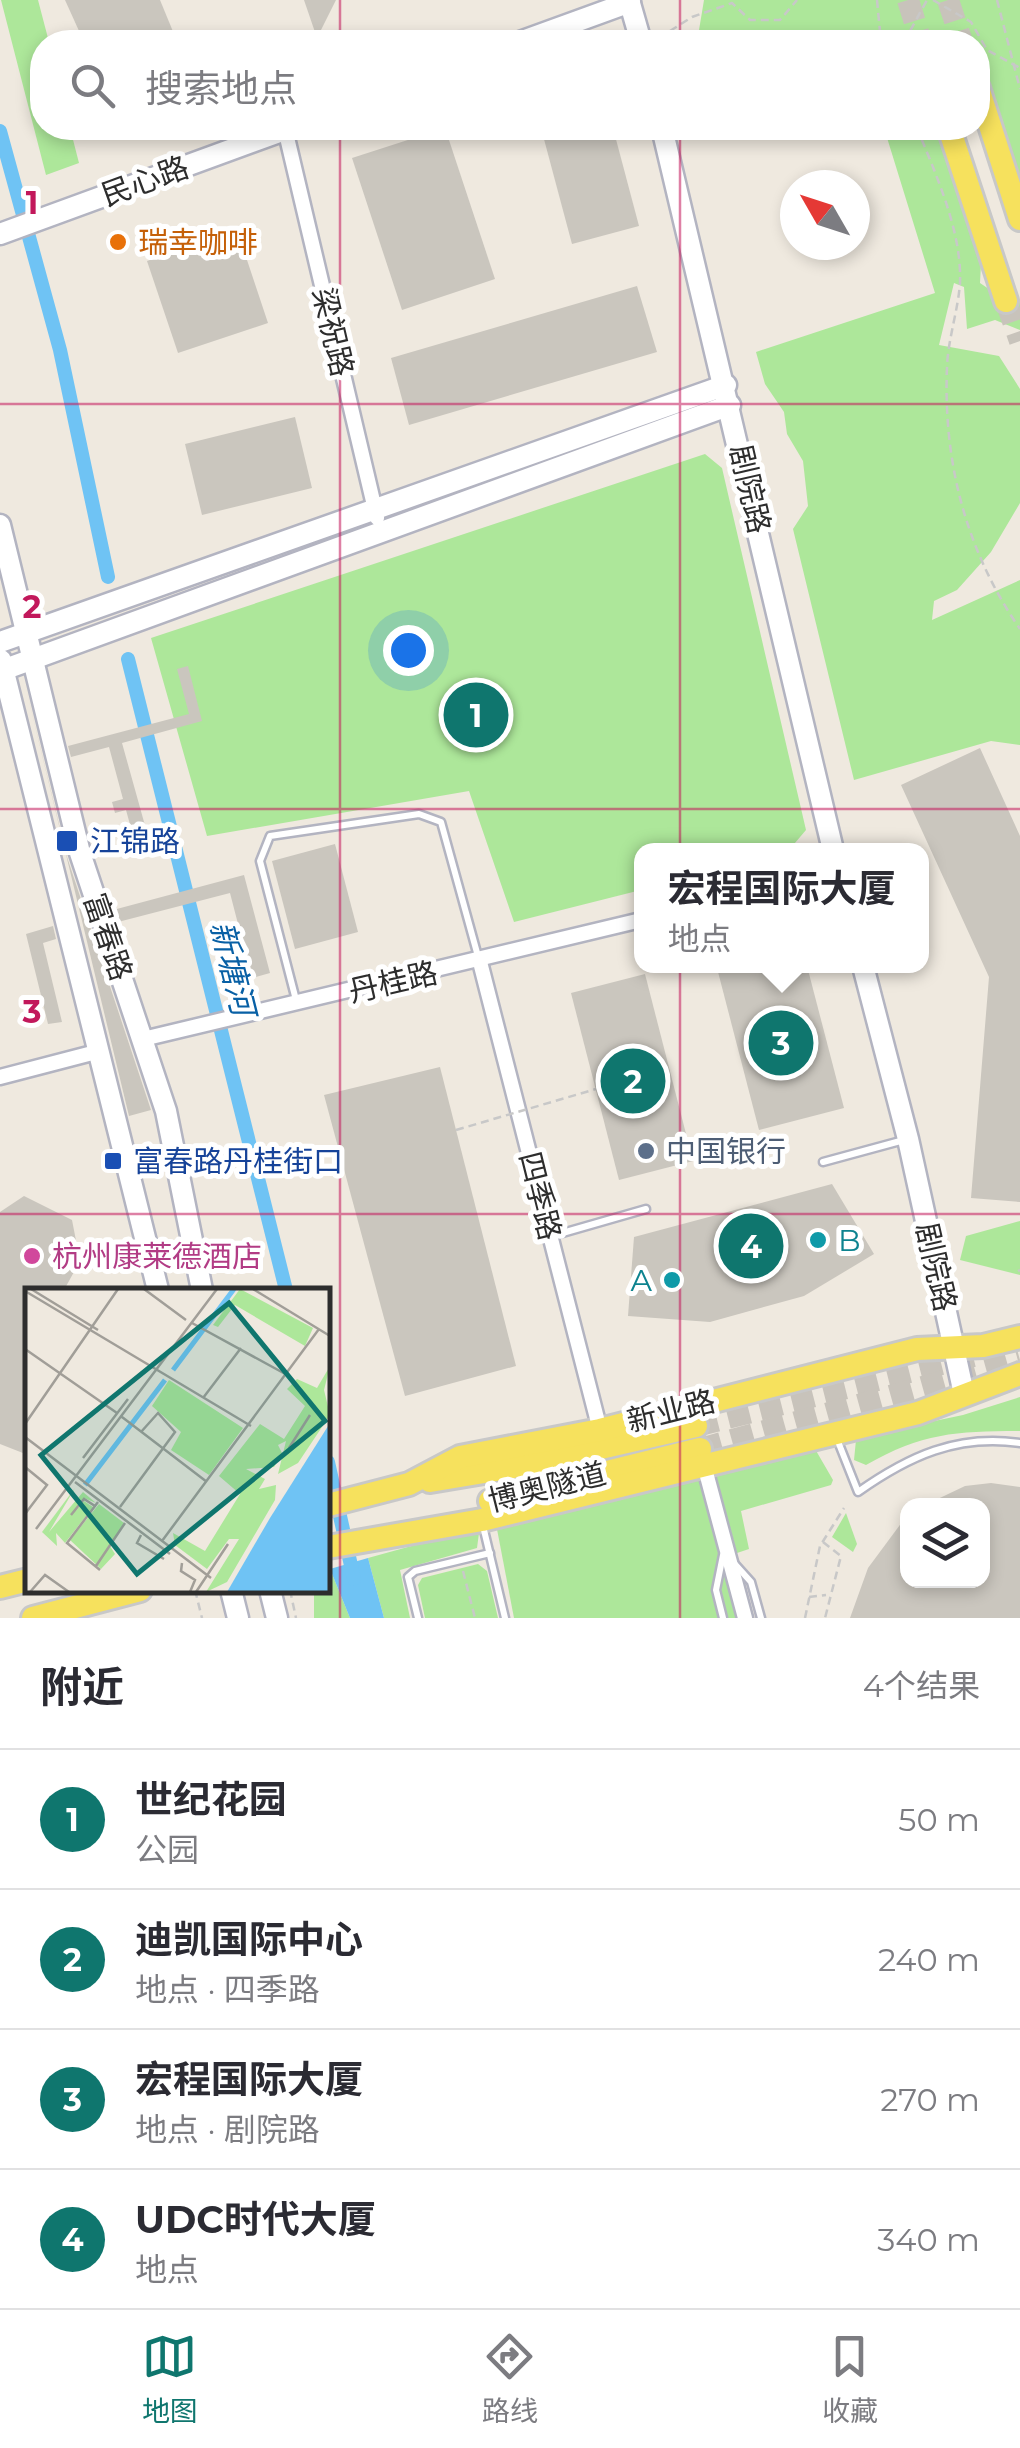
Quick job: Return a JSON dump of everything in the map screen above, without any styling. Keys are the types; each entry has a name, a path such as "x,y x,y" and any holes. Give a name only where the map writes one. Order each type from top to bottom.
{"main road":[{"path":"990,125 1020,219"},
{"path":"953,140 1006,300"},
{"name":"新业路","path":"330,1504 409,1484 460,1457 600,1430 916,1348 954,1347 1020,1337"},
{"name":"新业路","path":"330,1547 482,1520 700,1447 834,1433 918,1413 1020,1374"},
{"name":"博奥隧道","path":"409,1484 531,1464 700,1447"},
{"name":"博奥隧道","path":"396,1532 436,1515 700,1447"},
{"path":"0,1587 25,1581"},
{"path":"33,1618 129,1593"}],"street":[{"path":"552,30 630,1 645,30"},
{"name":"民心路","path":"0,234 255,140"},
{"name":"梁祝路","path":"291,140 382,534"},
{"name":"剧院路","path":"665,140 832,843"},
{"path":"0,642 374,509 728,395"},
{"path":"1,666 34,658 382,534 728,395"},
{"name":"富春路","path":"0,524 80,853 166,1111 202,1288"},
{"name":"富春路","path":"1,666 158,1288"},
{"name":"丹桂路","path":"143,1040 480,962 634,922"},
{"name":"四季路","path":"480,962 600,1430"},
{"name":"剧院路","path":"864,973 908,1139 964,1394"},
{"path":"0,1076 100,1051"},
{"path":"700,1447 745,1618"},
{"path":"232,1593 238,1618"},
{"path":"271,1593 277,1618"}],"lane":[{"path":"297,1004 260,861 270,836 419,814 440,822 480,962"},
{"path":"823,1162 908,1139"},
{"path":"550,1236 646,1209"},
{"path":"834,1433 858,1492 920,1453 975,1440 1020,1443"},
{"path":"482,1520 506,1618"},
{"path":"723,1618 716,1590 727,1550"},
{"path":"727,1550 752,1582 761,1618"},
{"path":"418,1618 408,1577 415,1571 490,1553"}],"path":[{"path":"668,30 692,16 732,3 750,20 780,20 797,0"},
{"path":"876,0 880,30"},
{"path":"911,30 930,0 972,22 976,30"},
{"path":"997,0 1020,89"},
{"path":"990,52 1017,68"},
{"path":"922,140 945,200 960,280 947,365 949,450 968,535 1020,628"},
{"path":"456,1130 596,1089"},
{"path":"804,1618 823,1542 844,1508"},
{"path":"823,1542 842,1556 824,1618"},
{"path":"460,1560 475,1618"},
{"path":"196,1593 202,1618"},
{"path":"291,1593 296,1618"},
{"path":"808,1598 828,1594"}],"green space":[{"path":"1,0 38,0 46,30 30,30 30,113"},
{"path":"704,0 1020,0 1020,177 990,96 990,30 699,30"},
{"path":"37,140 73,140 79,163 46,175"},
{"path":"888,140 943,140 982,245 980,283 1014,306 1020,299 1020,330 995,320 967,329 964,287 954,283 939,345 999,356 1020,389 1020,503 991,552 957,590 934,601 932,620 1020,580 1020,745 991,741 854,780 793,529 808,506 803,461 787,434 784,412 765,384 756,352 935,293"},
{"path":"705,454 722,468 806,830 795,843 634,843 634,892 514,922 469,791 207,836 151,638"},
{"path":"1020,1221 1020,1275 960,1260 966,1236"},
{"path":"1020,1397 1020,1431 940,1436 905,1446 866,1465 854,1460 856,1440 868,1435 963,1415"},
{"path":"811,1442 833,1480 831,1485 741,1511 749,1549 737,1553 714,1470"},
{"path":"699,1475 738,1618 514,1618 496,1524"},
{"path":"846,1513 857,1544 853,1552 832,1537"},
{"path":"473,1529 479,1533 477,1548 400,1570 410,1618 384,1618 368,1558"},
{"path":"478,1564 487,1571 498,1618 425,1618 418,1585 422,1578"},
{"path":"330,1569 350,1618 314,1618 314,1593 330,1593"}],"water":[{"path":"368,1558 384,1618 350,1618 330,1569"}],"building":[{"path":"65,0 160,0 172,30 79,30"},
{"path":"304,0 336,0 321,30 314,30"},
{"path":"408,140 449,140 495,279 402,310 352,158"},
{"path":"544,140 616,140 639,226 572,244"},
{"path":"237,230 268,323 178,353 147,261"},
{"path":"637,286 657,352 409,425 391,358"},
{"path":"295,417 312,488 202,515 185,444"},
{"path":"188,666 202,721 122,743 151,847 137,850 126,810 115,813 112,802 123,799 109,747 71,757 68,746 189,714 177,669"},
{"path":"24,680 67,857 151,1110 129,1116"},
{"path":"980,748 1020,836 1020,1202 971,1198 989,977 901,785"},
{"path":"335,844 358,932 295,949 272,861"},
{"path":"244,875 270,973 252,978 230,893 118,922 113,910"},
{"path":"53,926 56,939 43,943 62,1022 48,1024 26,934"},
{"path":"718,973 809,973 844,1108 759,1130"},
{"path":"645,974 693,1161 619,1180 571,993"},
{"path":"440,1067 516,1366 405,1396 324,1095"},
{"path":"832,1184 874,1254 804,1296 710,1322 628,1316 634,1237"},
{"path":"24,1196 72,1220 80,1261 65,1288 25,1288 25,1454 0,1444 0,1212"},
{"path":"991,1483 1020,1487 1020,1618 850,1618 868,1568 900,1525 900,1588 990,1588 990,1498 940,1498 965,1486"}],"waterway":[{"name":"新塘河","path":"0,131 60,350 108,577"},
{"name":"新塘河","path":"128,659 285,1288"},
{"name":"新塘河","path":"330,1471 354,1579"}],"tunnel":[{"path":"908,0 917,30"},
{"path":"948,0 958,30"},
{"path":"1006,301 1020,341"},
{"path":"696,1426 973,1356"},
{"path":"700,1449 1020,1360"}],"place":[{"name":"瑞幸咖啡","path":"118,242"},
{"name":"世纪花园","path":"476,715"},
{"name":"江锦路","path":"67,841"},
{"name":"宏程国际大厦","path":"781,1043"},
{"name":"迪凯国际中心","path":"633,1081"},
{"name":"中国银行","path":"646,1151"},
{"name":"富春路丹桂街口","path":"113,1161"},
{"name":"B","path":"818,1240"},
{"name":"UDC时代大厦","path":"751,1246"},
{"name":"杭州康莱德酒店","path":"32,1256"},
{"name":"A","path":"672,1280"}]}
